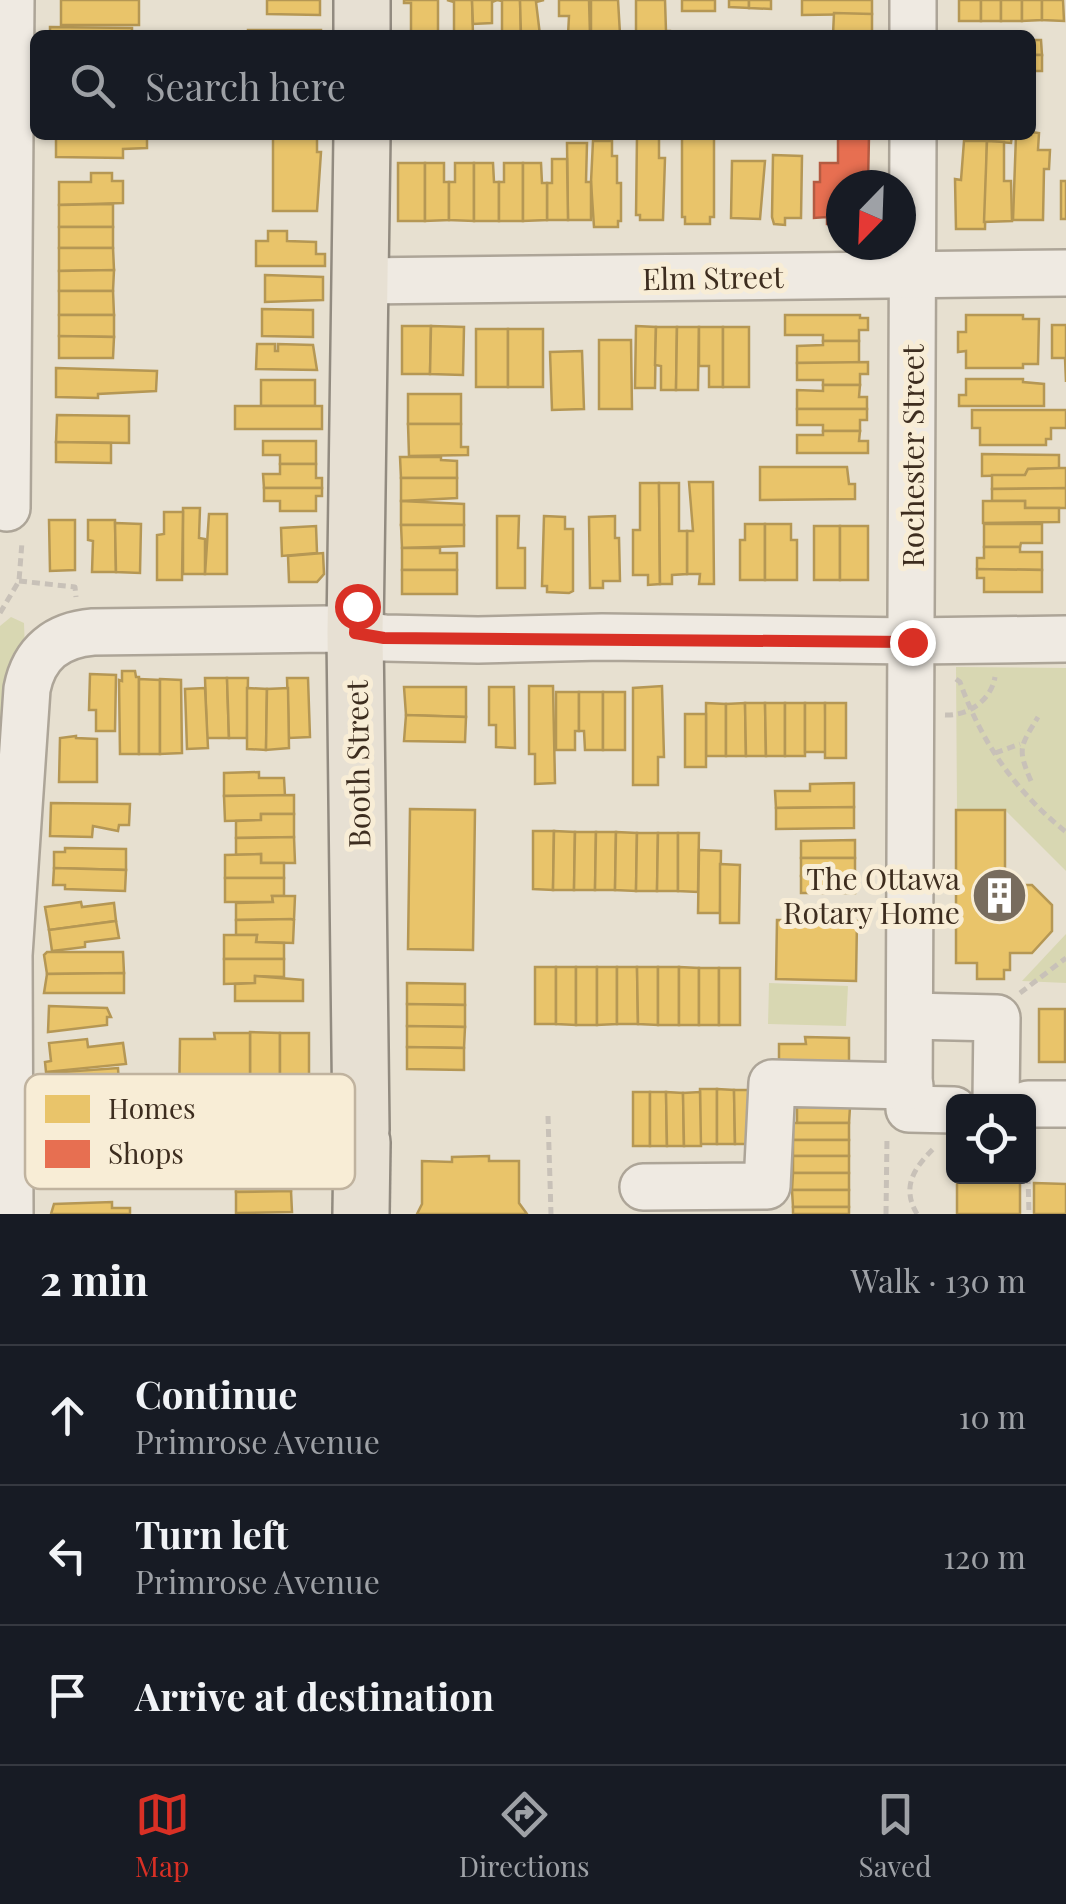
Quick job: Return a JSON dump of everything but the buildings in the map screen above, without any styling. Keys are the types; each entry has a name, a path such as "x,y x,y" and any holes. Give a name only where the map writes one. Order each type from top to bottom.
{"main road":[{"path":"362,0 362,30"},
{"name":"Booth Street","path":"361,1214 355,633 362,140"}],"street":[{"path":"7,508 11,0"},
{"path":"913,0 913,30"},
{"name":"Rochester Street","path":"909,1097 913,140"},
{"name":"Elm Street","path":"361,281 1066,273"},
{"path":"10,1214 9,954 28,690 35,664 64,637 93,632 328,630 384,638 1066,640"},
{"path":"911,1016 997,1018 996,1094"},
{"path":"642,1187 767,1186 772,1084 909,1097 946,1108"},
{"path":"1036,1104 1066,1104"}],"path":[{"path":"0,613 19,581 23,530 7,508"},
{"path":"19,581 74,588 74,596 94,598"},
{"path":"939,715 954,716 982,702 994,684 997,664"},
{"path":"951,675 960,682 970,710 1033,805 1066,832"},
{"path":"1030,781 1020,756 1020,744 1038,717"},
{"path":"996,753 1020,744"},
{"path":"997,1018 1017,995 1066,958"},
{"path":"886,1214 890,1123 909,1097 934,1148 914,1167 908,1190 917,1214"},
{"path":"548,1116 551,1214"},
{"path":"1028,1184 1029,1214"}],"green space":[{"path":"11,617 24,623 25,651 7,674 9,721 0,777 0,626"},
{"path":"956,667 1066,668 1066,871 1006,811 957,810"},
{"path":"1066,934 1066,983 1022,981"},
{"path":"769,983 848,986 846,1026 768,1024"}],"place":[{"name":"The Ottawa Rotary Home","path":"999,895"}],"route":[{"path":"357,606 355,633 384,638 912,642"}]}
